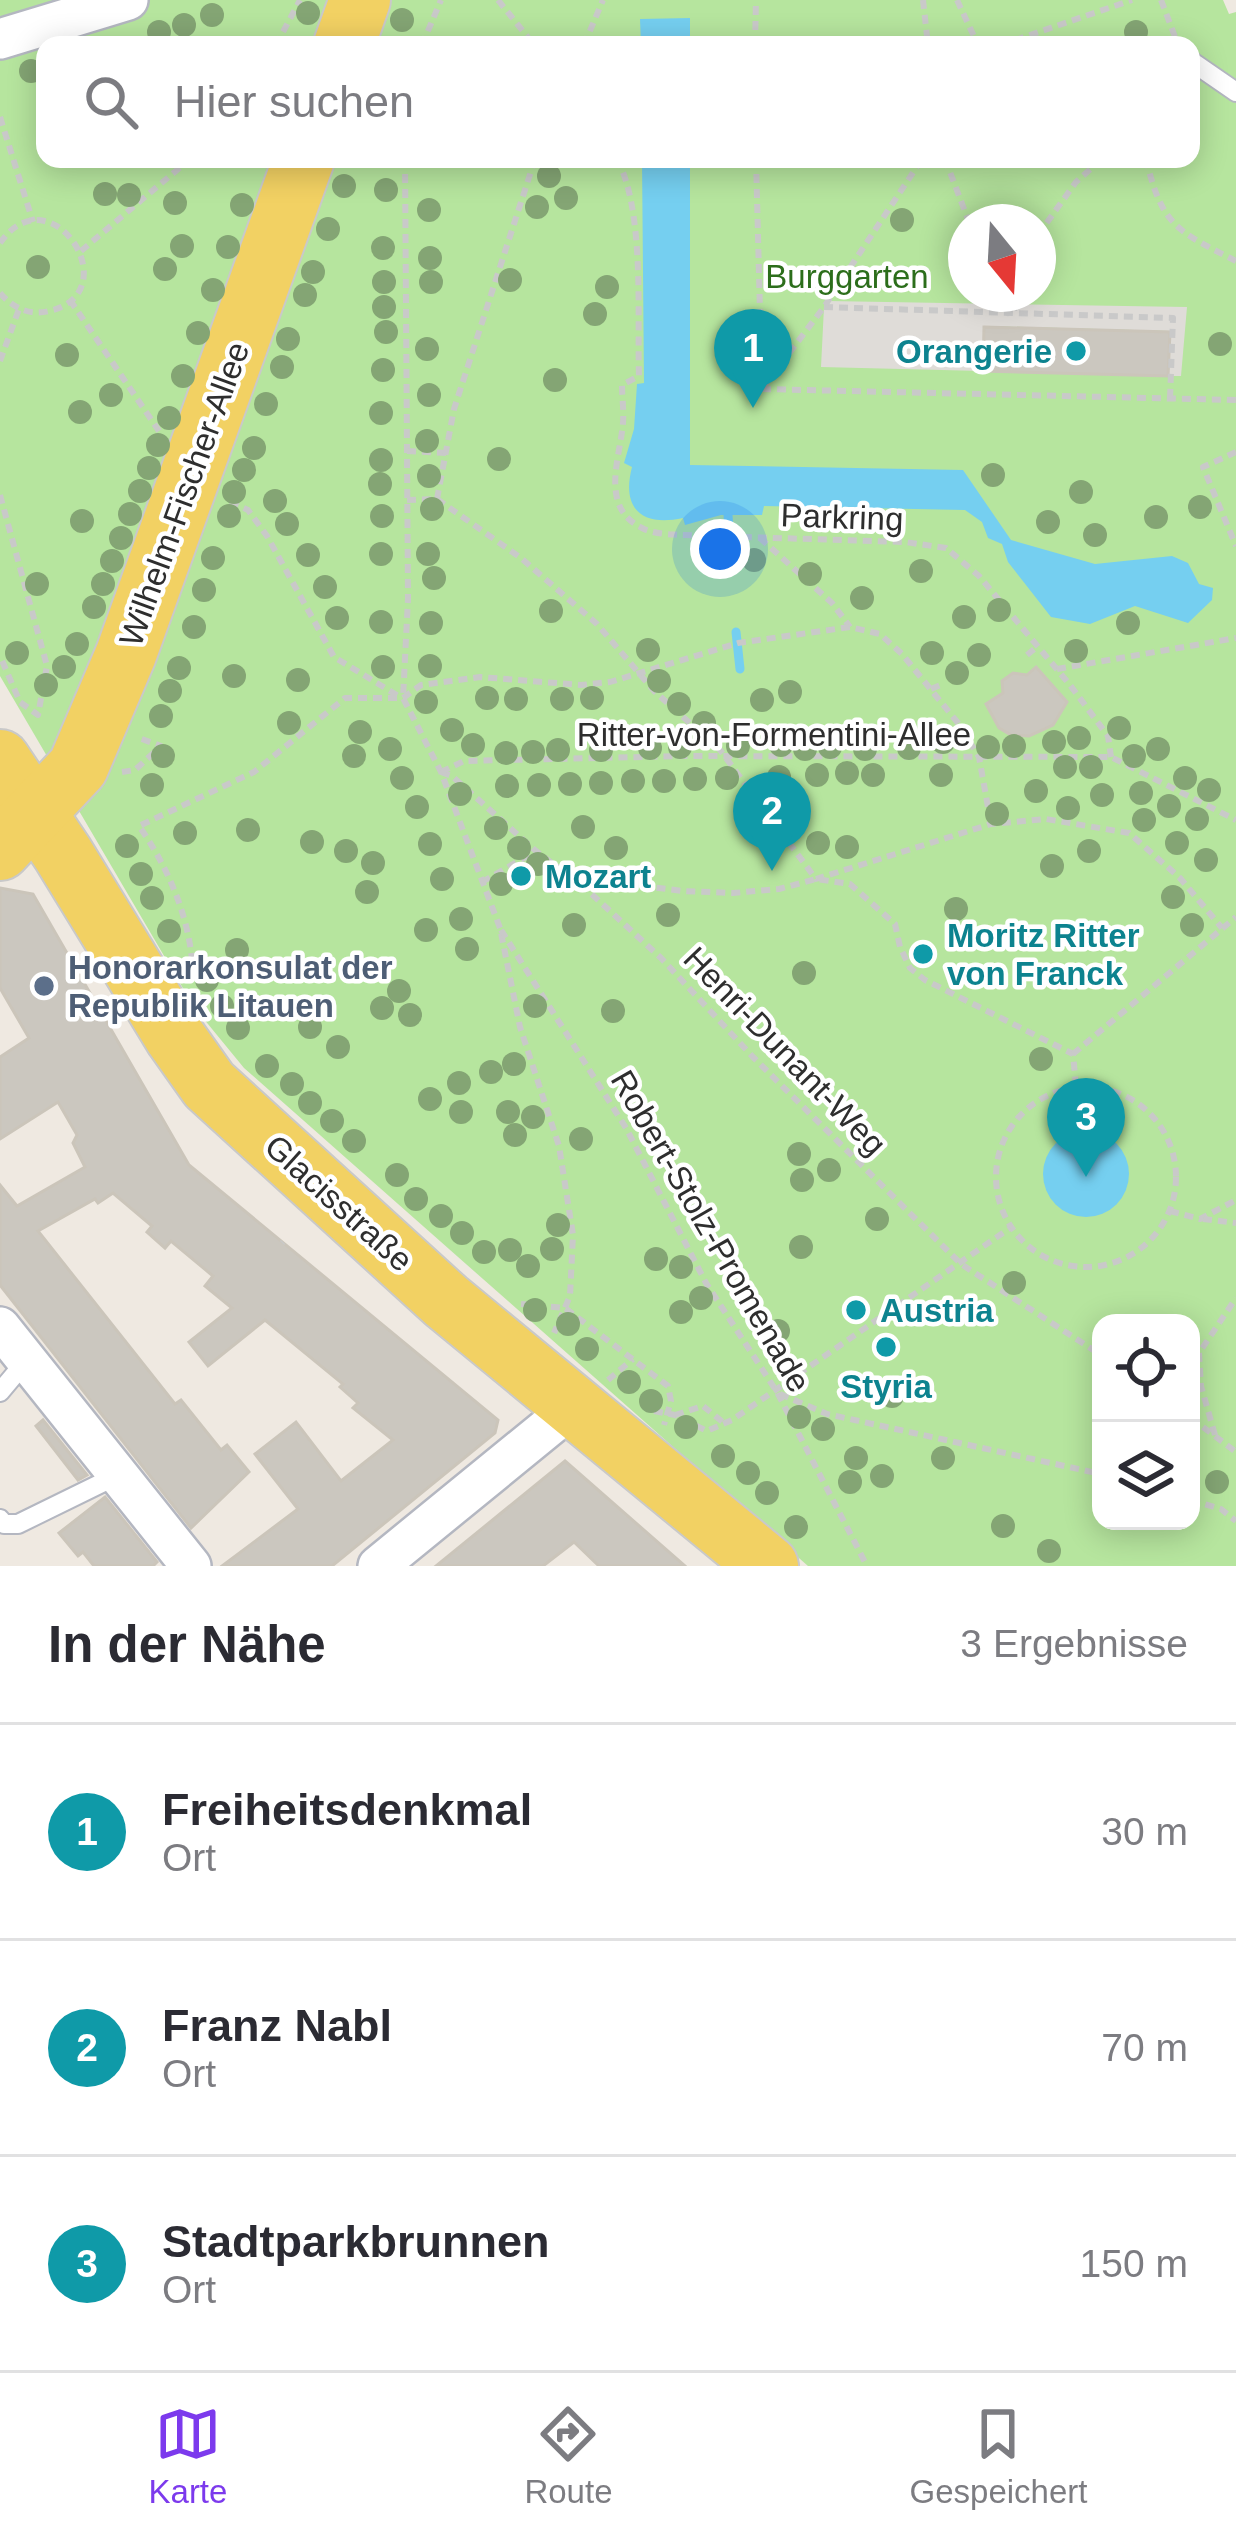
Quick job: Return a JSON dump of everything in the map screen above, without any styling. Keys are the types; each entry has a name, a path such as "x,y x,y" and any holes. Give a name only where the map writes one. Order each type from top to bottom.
{"main road":[{"path":"347,36 360,0"},
{"name":"Wilhelm-Fischer-Allee","path":"18,831 79,767 106,705 301,168"},
{"name":"Glacisstraße","path":"0,760 18,831 209,1085 446,1300 590,1393 768,1566"}],"street":[{"path":"0,39 128,0"},
{"path":"0,1327 191,1566"},
{"path":"378,1566 590,1393"}],"lane":[{"path":"1200,68 1236,92"},
{"path":"0,1392 26,1360"},
{"path":"0,1519 4,1524 18,1524 118,1475"}],"path":[{"path":"281,36 300,0"},
{"path":"426,36 441,0"},
{"path":"498,0 527,36"},
{"path":"588,36 603,0"},
{"path":"754,36 756,0"},
{"path":"923,0 927,36"},
{"path":"957,0 974,36"},
{"path":"1028,36 1132,0"},
{"path":"1160,0 1174,36"},
{"path":"0,116 33,222"},
{"path":"81,251 179,168"},
{"path":"405,168 403,698 441,772 500,928 520,1027 559,1146 573,1235 570,1296 554,1333"},
{"path":"437,499 454,409 532,168"},
{"name":"Parkring","path":"622,168 634,210 639,376 622,385 623,423 614,466 615,495 627,517 644,530 680,536 905,542 946,548 980,576 1057,669 1108,736 1111,757"},
{"path":"756,168 762,389"},
{"path":"762,389 824,307 916,168"},
{"path":"948,168 962,204"},
{"path":"1056,210 1092,168"},
{"path":"1149,168 1162,212 1186,236 1236,261"},
{"path":"0,243 18,226 33,222 62,228 81,251 83,277 70,300 46,312 19,309 0,292"},
{"path":"70,300 158,431"},
{"path":"824,307 1173,318 1170,399"},
{"path":"0,361 19,309"},
{"path":"762,389 1236,400"},
{"path":"406,452 446,453"},
{"path":"1236,452 1204,466 1236,546"},
{"path":"0,496 47,666 38,715 20,702 0,656"},
{"path":"407,500 437,499 521,558 597,624 638,672 726,758 816,879 850,884 896,924 910,968 925,980 1073,1054"},
{"path":"230,502 248,510 267,536 334,657 403,698"},
{"path":"760,538 832,603 850,627"},
{"path":"193,992 192,943 158,852 139,826 254,772 345,698 403,698 422,685 480,677 581,685 610,682 738,643 850,627 880,634 931,689 980,757 991,824"},
{"path":"1057,669 1236,638"},
{"path":"1027,655 1038,646"},
{"path":"931,689 943,684"},
{"path":"118,772 135,770 160,746 132,736"},
{"path":"1007,737 1009,756"},
{"path":"1111,757 1236,820"},
{"name":"Ritter-von-Formentini-Allee","path":"441,772 464,761 1111,757"},
{"name":"Henri-Dunant-Weg","path":"441,772 452,776 585,888 661,958 753,1058 961,1264 1092,1349"},
{"path":"585,888 594,880 683,891 779,889 991,824 1046,819 1129,833 1180,878 1222,928"},
{"path":"482,882 536,851"},
{"path":"1073,1054 1236,917"},
{"name":"Robert-Stolz-Promenade","path":"500,928 626,1128 706,1283 777,1393 867,1566"},
{"path":"1073,1054 1076,1086"},
{"path":"1076,1086 1130,1097 1158,1122 1174,1156 1175,1193 1170,1210 1145,1244 1109,1264 1082,1268 1054,1262 1010,1228 994,1178 1004,1139 1027,1108 1076,1086"},
{"path":"1200,1219 1236,1200"},
{"path":"1170,1210 1236,1223"},
{"path":"672,1415 707,1431 725,1424 777,1393 1010,1228"},
{"path":"504,1289 522,1305 565,1307 668,1386 672,1415"},
{"path":"1215,1435 1199,1353 1236,1298"},
{"path":"590,1393 634,1359"},
{"path":"777,1393 827,1414 1092,1472"},
{"path":"672,1415 703,1406 725,1424"},
{"path":"1197,1422 1236,1452"},
{"path":"1200,1503 1222,1509 1236,1521"}],"green space":[{"path":"0,0 1223,0 1229,14 1236,12 1236,1566 808,1566 244,1068 194,1007 0,676"}],"shaded area":[{"name":"Burggarten","path":"828,301 948,303 948,312 1056,312 1056,305 1187,307 1181,376 1169,376 1169,331 984,326 982,371 821,367"}],"water":[{"path":"690,18 690,36 641,36 640,19"},
{"path":"642,168 690,168 690,465 963,470 1011,540 1095,564 1172,556 1188,563 1199,584 1213,588 1212,600 1188,623 1135,606 1090,624 1051,617 1008,562 1002,544 988,538 982,522 965,510 764,506 762,515 721,515 685,525 683,518 646,517 632,504 632,467 624,463 634,429 637,384 644,383"},
{"path":"1086,1131 1103,1134 1116,1144 1126,1157 1126,1191 1116,1204 1103,1214 1086,1217 1069,1214 1056,1204 1046,1191 1043,1174 1046,1157 1056,1144 1069,1134"}],"building":[{"name":"Orangerie","path":"984,327 1170,332 1168,376 983,371"},
{"path":"1036,667 1067,702 1053,725 1029,736 1011,735 999,728 986,704 1003,693 1002,681 1013,673 1027,675"},
{"path":"0,888 33,894 189,1165 498,1420 495,1433 332,1566 222,1566 298,1509 255,1454 296,1422 341,1481 393,1440 353,1408 358,1403 340,1387 343,1384 265,1320 208,1366 189,1342 232,1308 205,1286 213,1276 171,1241 165,1248 147,1232 152,1226 113,1193 38,1231 175,1404 181,1400 221,1450 227,1445 249,1472 191,1528 0,1285 0,1185 17,1206 85,1167 73,1143 77,1135 58,1102 0,1139 0,1057 29,1038 0,988"},
{"path":"43,1420 87,1475 78,1480 36,1426"},
{"path":"565,1461 685,1566 599,1566 574,1542 543,1566 436,1566"},
{"path":"105,1497 157,1562 153,1566 94,1566 83,1552 78,1556 59,1533"}],"waterway":[{"path":"728,515 730,546"},
{"path":"736,632 740,669"}],"place":[{"name":"Orangerie","path":"1076,351"},
{"name":"Freiheitsdenkmal","path":"753,408"},
{"name":"Franz Nabl","path":"772,871"},
{"name":"Mozart","path":"521,876"},
{"name":"Moritz Ritter von Franck","path":"923,954"},
{"name":"Honorarkonsulat der Republik Litauen","path":"44,986"},
{"name":"Stadtparkbrunnen","path":"1086,1177"},
{"name":"Austria","path":"856,1310"},
{"name":"Styria","path":"886,1347"}]}
